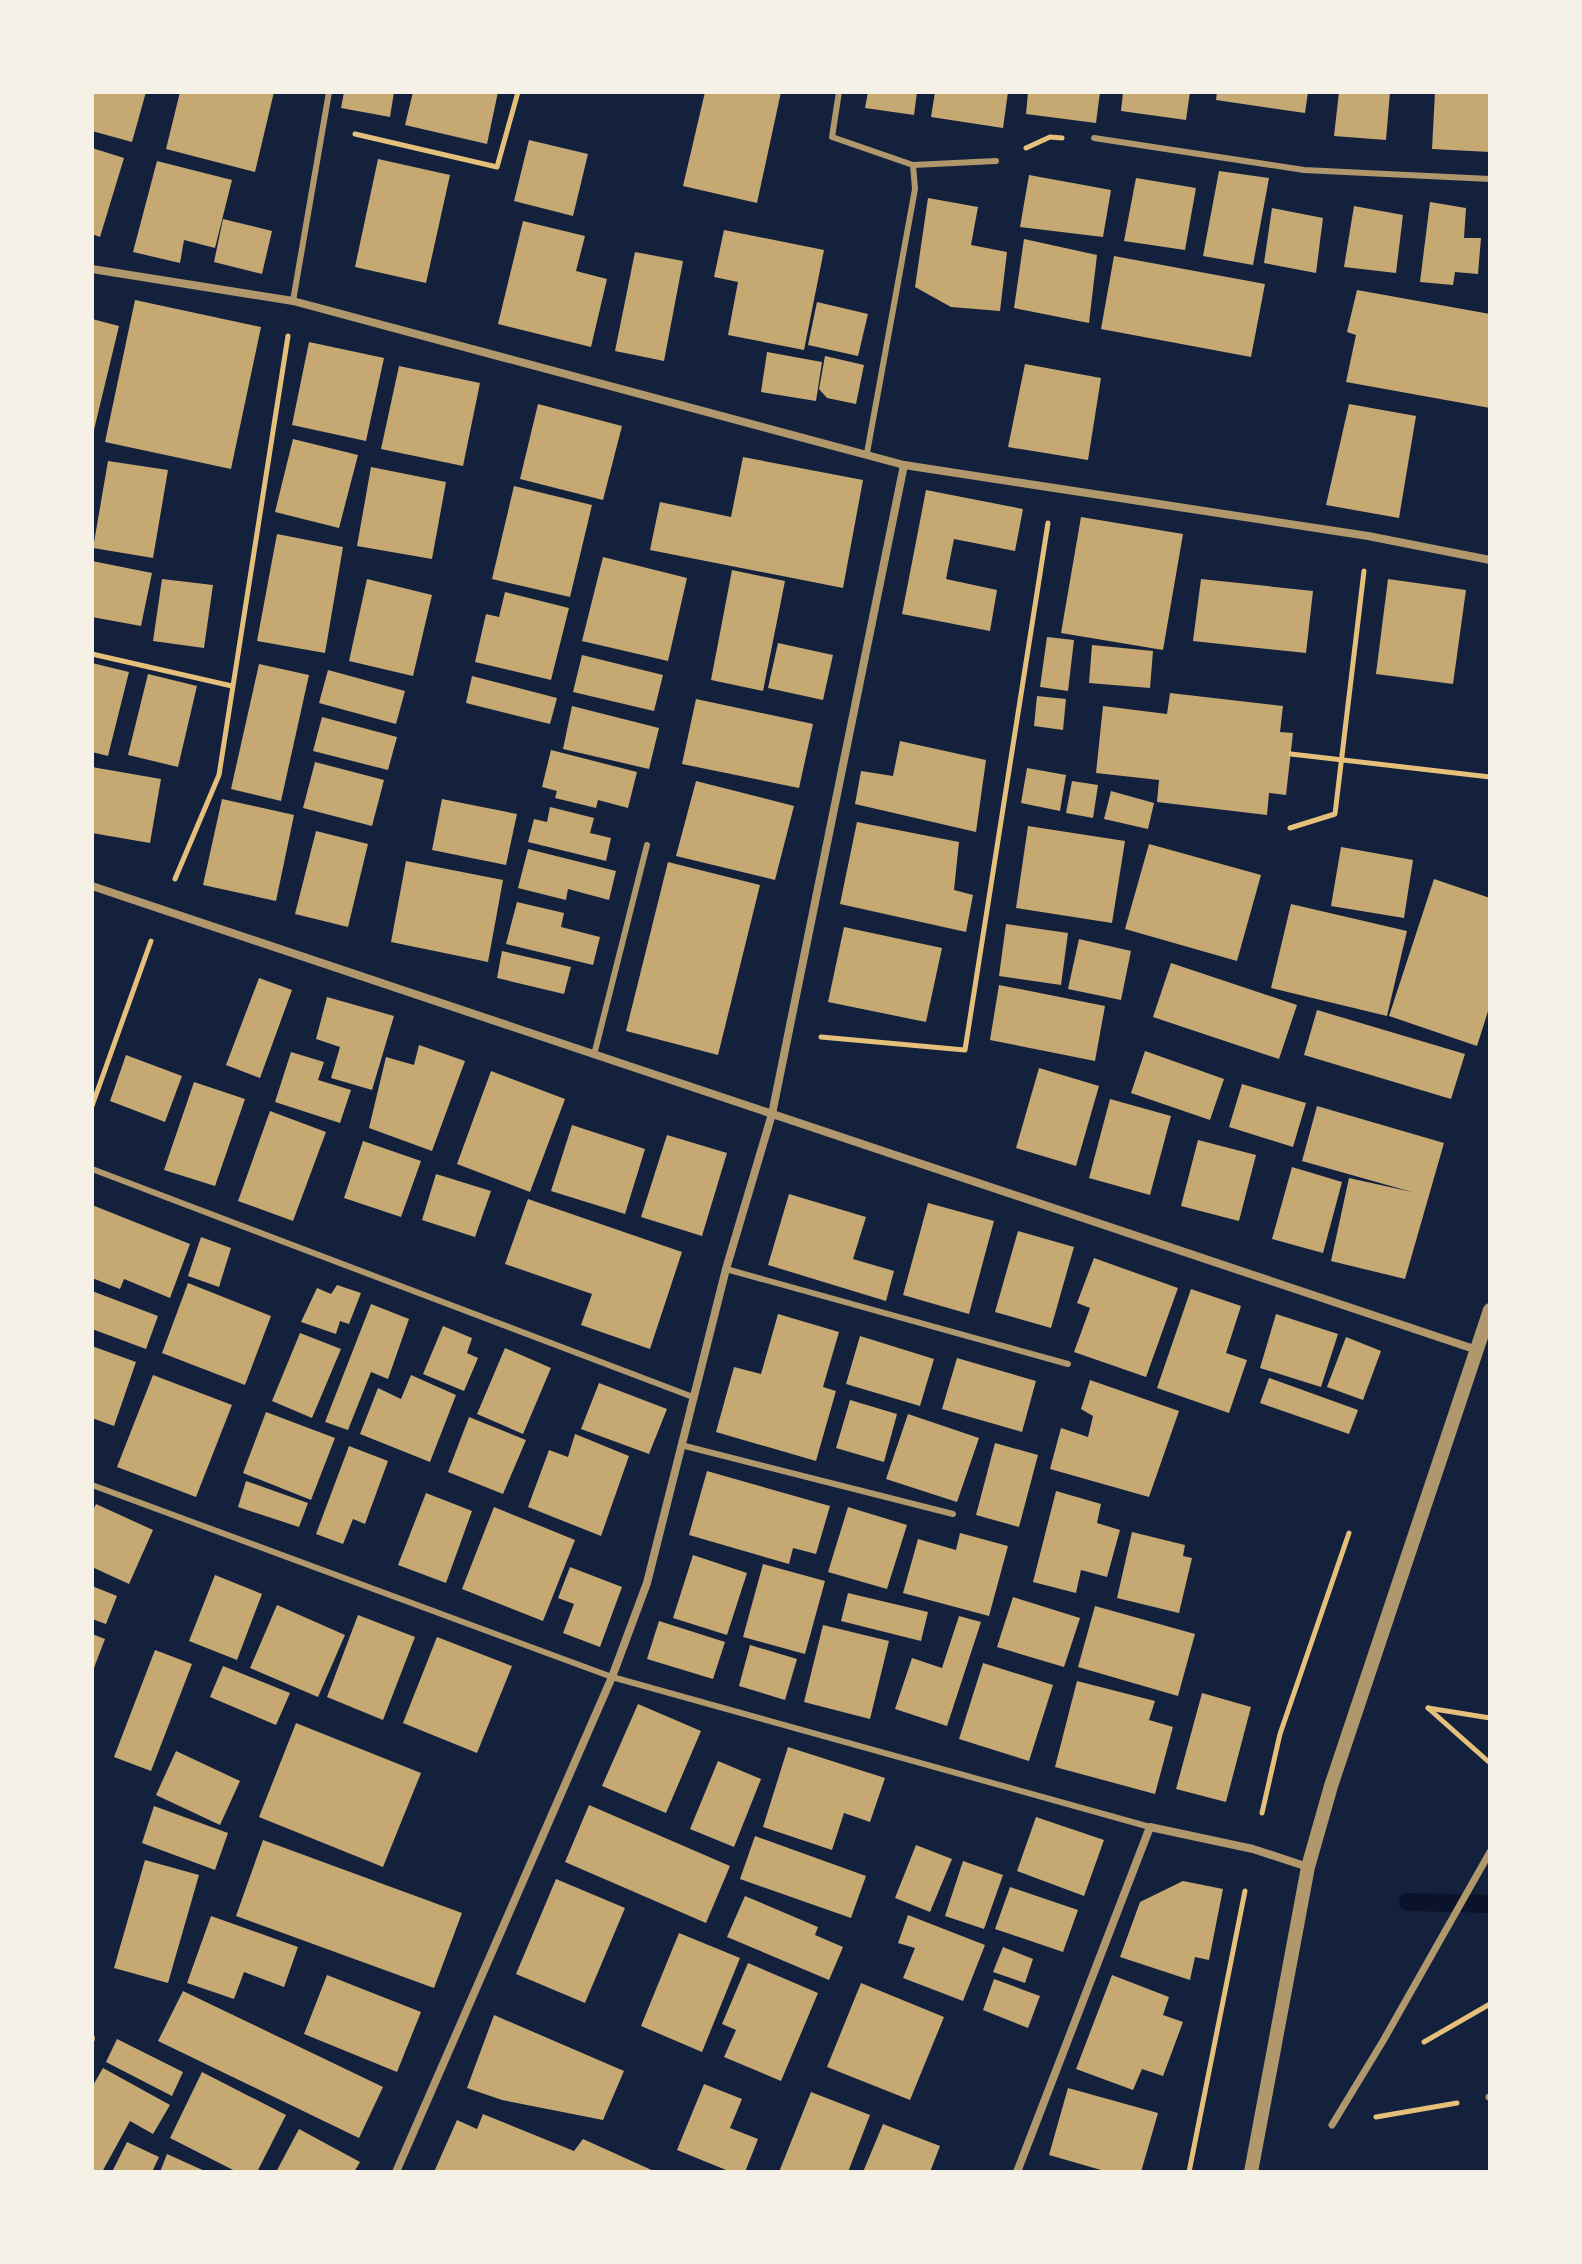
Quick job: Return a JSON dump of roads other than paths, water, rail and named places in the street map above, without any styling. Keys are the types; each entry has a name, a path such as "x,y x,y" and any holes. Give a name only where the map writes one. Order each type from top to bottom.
{"street":[{"path":"92,269 293,301 904,465 1368,536 1490,560"},
{"path":"396,2172 612,1677 647,1583 726,1269 772,1114 904,465"},
{"path":"92,886 1477,1350"},
{"path":"1251,2172 1308,1867 1331,1786 1490,1310"},
{"path":"1017,2172 1150,1827 1253,1849 1308,1867"},
{"path":"1332,2125 1490,1852"}],"lane":[{"path":"293,301 329,92"},
{"path":"839,92 832,137 913,165 996,161"},
{"path":"1094,138 1304,170 1490,179"},
{"path":"867,453 915,189 913,165"},
{"path":"594,1055 647,845"},
{"path":"92,1169 693,1397"},
{"path":"726,1269 1068,1364"},
{"path":"681,1445 953,1514"},
{"path":"92,1485 612,1677 1150,1827"}],"waterway":[{"path":"1408,1902 1490,1904"}]}
